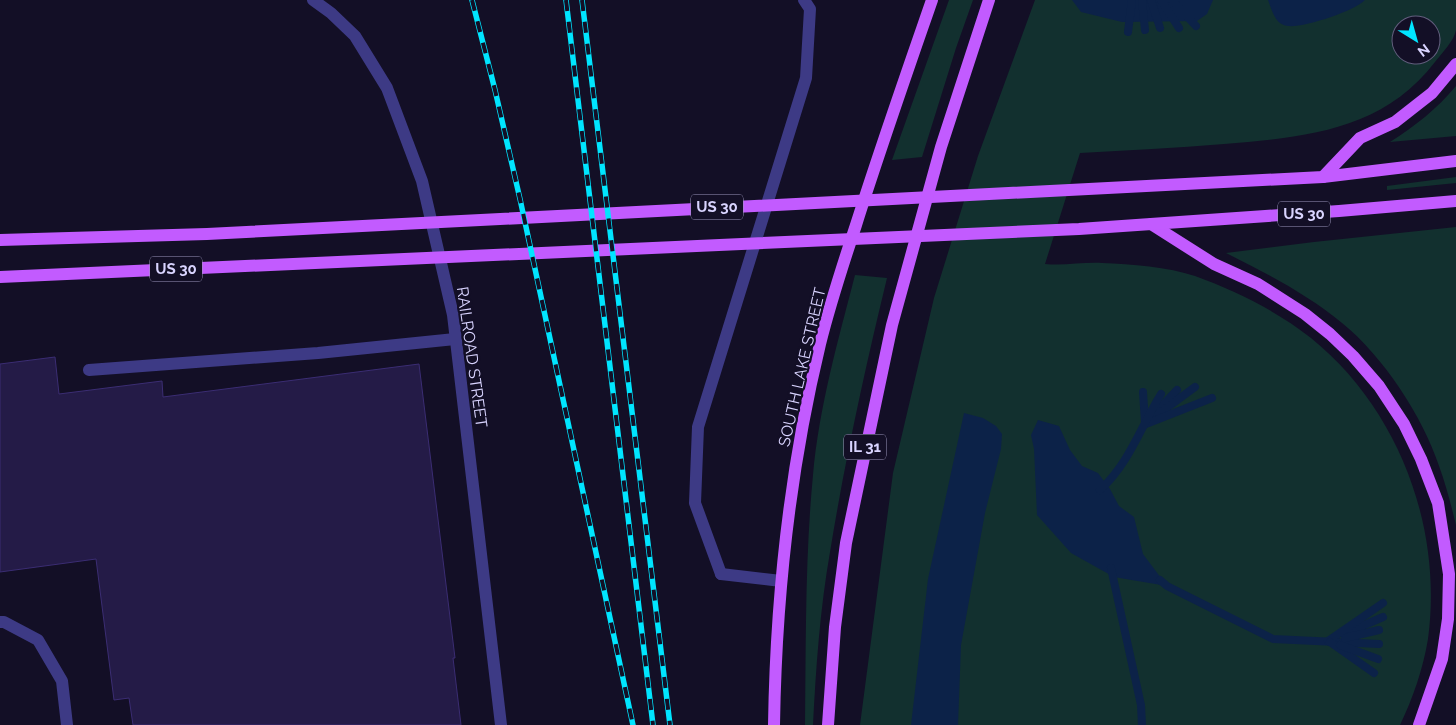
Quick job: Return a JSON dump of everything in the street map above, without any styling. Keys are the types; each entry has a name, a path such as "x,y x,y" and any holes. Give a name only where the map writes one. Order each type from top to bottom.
{"main road":[{"name":"SOUTH LAKE STREET","path":"774,725 776,652 781,581 795,473 820,344 830,304 884,136 932,0"},
{"name":"IL 31","path":"828,725 835,627 846,543 892,325 941,147 990,0"},
{"path":"1323,177 1360,138 1395,122 1432,93 1456,64"},
{"name":"US 30","path":"0,240 207,234 1323,177 1456,161"},
{"name":"US 30","path":"0,277 1079,228 1339,211 1456,201"},
{"path":"1151,224 1214,264 1258,284 1305,314 1330,334 1352,356 1378,386 1404,424 1421,459 1438,503 1450,574 1448,619 1442,659 1419,725"}],"street":[{"name":"RAILROAD STREET","path":"313,0 331,13 355,36 387,88 422,181 453,314 501,725"},
{"path":"781,581 721,574 695,503 698,427 806,78 810,9 804,0"},
{"path":"90,370 318,353 456,339"},
{"path":"0,622 4,622 38,640 62,681 67,725"}],"green space":[{"path":"949,0 973,0 922,157 892,160"},
{"path":"1035,0 1456,0 1456,30 1453,38 1441,54 1441,15 1391,15 1391,65 1432,65 1414,85 1391,103 1366,116 1340,126 1284,138 1080,153 1045,264 1102,263 1149,266 1195,276 1226,288 1270,310 1311,338 1342,367 1369,399 1391,435 1408,473 1421,514 1428,555 1431,597 1428,639 1417,683 1400,725 860,725 893,473 934,298 978,156"},
{"path":"1456,86 1456,136 1390,142 1425,117"},
{"path":"1456,177 1456,183 1387,190 1387,186"},
{"path":"1456,227 1456,525 1442,473 1423,428 1400,388 1372,352 1329,312 1271,276 1226,253"},
{"path":"855,275 887,278 856,415 830,552 819,638 813,725 805,725 807,569 813,475 824,399"}],"water":[{"path":"1072,0 1213,0 1207,14 1197,21 1122,22 1081,12"},
{"path":"1268,0 1365,0 1351,9 1328,18 1288,26 1277,20"},
{"path":"964,413 983,418 996,426 1002,434 1001,449 985,513 961,645 958,725 911,725 928,579"},
{"path":"1038,420 1059,426 1070,450 1082,466 1098,473 1110,489 1119,506 1134,517 1143,554 1167,586 1114,577 1071,553 1037,515 1034,449 1031,435"}],"building":[{"path":"55,357 59,394 162,381 163,397 419,364 455,658 453,658 461,725 133,725 129,698 114,700 96,559 0,572 0,364"}],"waterway":[{"path":"1128,32 1132,0"},
{"path":"1142,0 1145,30"},
{"path":"1151,0 1160,28"},
{"path":"1161,0 1179,28"},
{"path":"1172,0 1196,26"},
{"path":"1153,418 1195,387"},
{"path":"1159,409 1177,390"},
{"path":"1143,392 1145,422"},
{"path":"1100,490 1127,457 1161,394"},
{"path":"1146,424 1212,398"},
{"path":"1111,568 1141,705 1142,725"},
{"path":"1160,580 1167,586 1273,639 1379,644"},
{"path":"1328,641 1383,603"},
{"path":"1344,634 1383,617"},
{"path":"1345,638 1379,630"},
{"path":"1330,642 1374,673"},
{"path":"1340,645 1378,659"}],"railway":[{"path":"472,0 520,199 633,725"},
{"path":"566,0 653,725"},
{"path":"582,0 670,725"}]}
